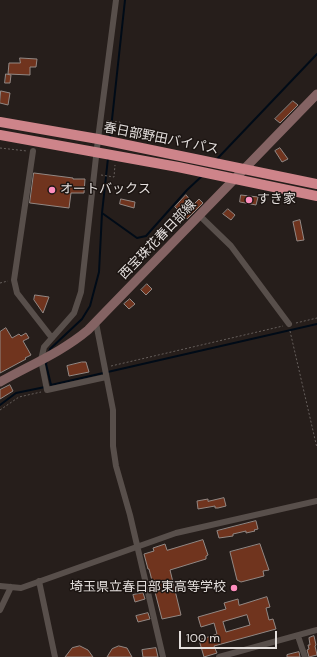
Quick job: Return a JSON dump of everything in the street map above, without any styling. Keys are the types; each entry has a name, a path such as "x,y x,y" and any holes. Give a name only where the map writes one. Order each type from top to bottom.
{"highway":[{"name":"春日部野田バイパス","path":"0,122 317,184"},
{"name":"春日部野田バイパス","path":"0,135 97,152 317,196"}],"main road":[{"name":"西宝珠花春日部線","path":"0,382 78,339 96,323 317,94"}],"street":[{"path":"106,377 47,390 42,359 44,347 74,313 81,292 100,120 116,0"},
{"path":"33,152 14,280 17,292 52,338"},
{"path":"200,216 231,246 289,324"},
{"path":"96,323 113,410 113,446 116,466 137,546 163,657"},
{"path":"0,586 21,588 176,533 317,500"},
{"path":"39,581 55,657"},
{"path":"0,610 11,587"},
{"path":"218,657 317,630"},
{"path":"298,636 305,657"}],"path":[{"path":"100,120 120,122 119,135"},
{"path":"0,148 33,152"},
{"path":"94,174 114,177 116,163"},
{"path":"0,283 14,280"},
{"path":"104,367 317,318"},
{"path":"289,324 317,448"},
{"path":"0,410 19,397 47,390"}],"building":[{"path":"20,58 37,59 36,67 30,67 30,75 8,74 9,63 20,63"},
{"path":"6,74 11,75 10,83 5,83"},
{"path":"1,91 10,93 8,105 0,103"},
{"path":"293,101 298,105 280,123 275,119"},
{"path":"280,148 288,159 282,162 275,151"},
{"name":"オートバックス","path":"34,173 73,179 85,179 84,193 71,193 69,208 30,203"},
{"path":"186,195 194,204 199,199 203,203 187,219 175,207"},
{"name":"すき家","path":"241,195 258,197 256,205 240,202"},
{"path":"121,199 135,202 134,208 120,204"},
{"path":"228,209 235,215 231,220 223,214"},
{"path":"300,220 304,240 297,241 293,222"},
{"path":"147,284 152,289 146,295 141,290"},
{"path":"35,295 49,297 43,313 34,300"},
{"path":"130,299 135,304 129,309 124,304"},
{"path":"6,328 12,338 19,334 21,336 26,333 29,338 23,341 31,355 0,373 0,332"},
{"path":"86,362 89,372 69,376 67,366"},
{"path":"10,385 13,391 0,399 0,390"},
{"path":"224,498 226,506 198,509 197,501 208,499 208,501"},
{"path":"256,521 258,529 254,530 255,531 246,533 246,531 233,534 233,536 219,538 217,531"},
{"path":"203,540 208,555 206,556 206,559 170,570 181,615 162,619 144,554 154,551 153,548 165,544 167,550"},
{"path":"260,544 269,570 263,571 264,576 241,582 237,580 230,552"},
{"path":"143,593 145,599 135,602 133,595"},
{"path":"267,597 270,607 266,608 269,620 273,619 276,629 214,646 217,653 204,657 199,640 217,634 214,623 201,627 198,617 226,609 224,603 238,599 239,605","holes":["247,615 250,625 226,632 223,622"]},
{"path":"148,613 150,619 138,622 136,616"},
{"path":"314,636 317,655 309,657 307,650 309,649 308,645 310,645 309,638"},
{"path":"80,646 88,650 93,657 65,657 72,648"},
{"path":"119,646 127,648 132,657 107,657 112,649"},
{"path":"156,648 158,657 143,657 142,650"},
{"path":"299,652 300,657 287,657 287,655"}],"waterway":[{"path":"110,138 125,0"},
{"path":"217,159 317,54"},
{"path":"49,352 50,349 82,319 90,306 99,272 102,213 108,158"},
{"path":"102,213 137,238 146,236 187,190 202,176"},
{"path":"51,385 317,324"},
{"path":"47,360 46,364 51,385"},
{"path":"0,405 16,393 45,387"}],"place":[{"name":"オートバックス","path":"52,190"},
{"name":"すき家","path":"249,200"},
{"name":"埼玉県立春日部東高等学校","path":"234,588"}]}
